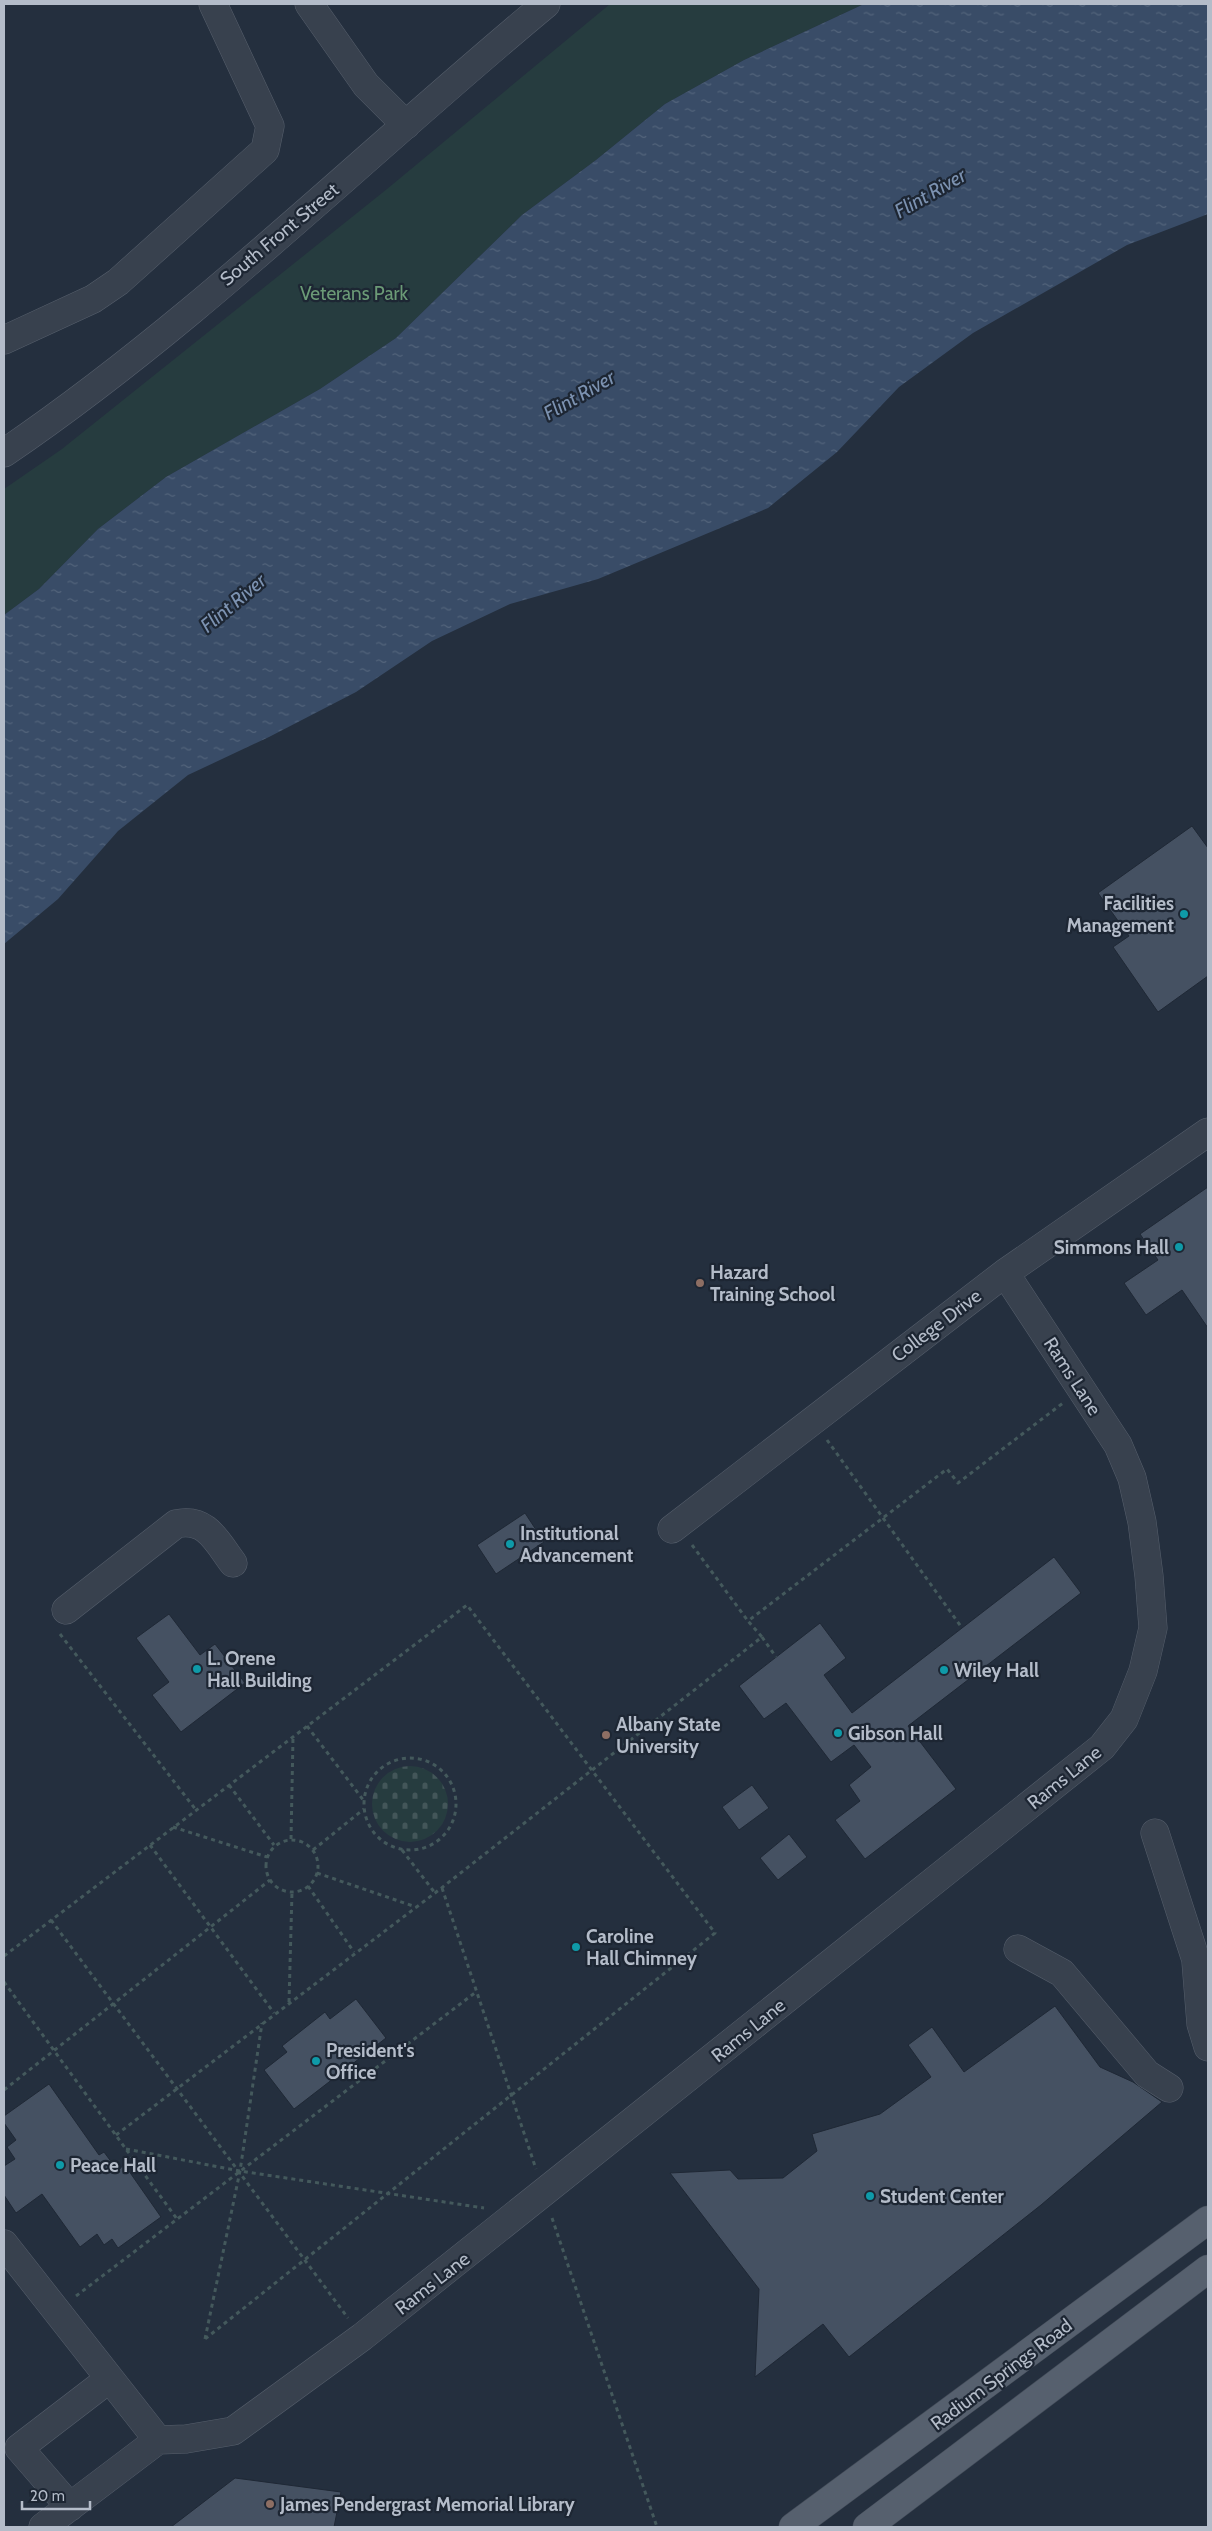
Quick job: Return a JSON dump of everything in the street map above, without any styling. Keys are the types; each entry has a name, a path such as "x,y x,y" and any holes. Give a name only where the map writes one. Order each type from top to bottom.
{"main road":[{"name":"Radium Springs Road","path":"793,2527 1207,2220"},
{"path":"867,2527 1208,2269"}],"street":[{"path":"4,340 93,299 118,282 265,150 270,126 213,4"},
{"path":"309,4 366,85 406,125"},
{"name":"South Front Street","path":"4,453 60,415 124,364 285,230 473,64 546,4"},
{"name":"College Drive","path":"675,1527 1005,1273 1208,1132"},
{"name":"Rams Lane","path":"158,2440 186,2439 233,2431 362,2337 520,2213 1102,1747 1124,1720 1143,1672 1153,1628 1145,1544 1132,1478 1118,1445 1005,1273"},
{"path":"66,1610 176,1524 197,1523 210,1532 233,1563"},
{"path":"1155,1833 1202,1971 1201,2024 1208,2047"},
{"path":"1018,1949 1062,1973 1147,2074 1169,2088"},
{"path":"4,2244 158,2440 43,2527"},
{"path":"70,2507 12,2454 109,2379"}],"path":[{"path":"748,1621 948,1469 958,1483 1081,1388"},
{"path":"813,1420 962,1628"},
{"path":"675,1527 776,1657"},
{"path":"4,1956 467,1605 715,1934 205,2339 240,2171 262,2023"},
{"path":"66,1610 59,1634 196,1810"},
{"path":"116,2135 288,2002 435,1893 762,1637"},
{"path":"307,1726 364,1801"},
{"path":"291,1839 293,1736"},
{"path":"412,1758 428,1761 441,1770 451,1783 456,1798 455,1814 450,1829 439,1841 425,1848 402,1850 382,1842 373,1833 367,1821 364,1801 371,1778 382,1767 397,1760 412,1758"},
{"path":"229,1785 274,1845"},
{"path":"313,1850 364,1809"},
{"path":"173,1828 267,1857"},
{"path":"291,1839 307,1844 317,1858 317,1873 308,1886 292,1892 280,1890 270,1880 265,1869 267,1857 274,1845 291,1839"},
{"path":"150,1845 274,2013"},
{"path":"402,1850 435,1893"},
{"path":"317,1873 416,1907"},
{"path":"4,2090 270,1880"},
{"path":"308,1886 354,1952"},
{"path":"288,2002 292,1892"},
{"path":"51,1920 362,2337"},
{"path":"4,1982 177,2219"},
{"path":"56,2311 476,1992"},
{"path":"126,2149 240,2171 520,2213"}],"green space":[{"name":"Veterans Park","path":"610,4 864,4 744,60 665,104 596,160 522,215 396,338 320,389 166,477 98,529 39,589 4,615 4,489 62,449 387,189"},
{"path":"410,1766 424,1769 437,1777 445,1790 448,1804 445,1818 437,1831 424,1839 410,1842 396,1839 383,1831 375,1818 372,1804 375,1790 383,1777 396,1769"}],"water":[{"name":"Flint River","path":"864,4 1208,4 1208,214 1127,245 973,333 899,387 837,452 768,508 598,579 510,604 432,641 356,692 269,737 188,775 118,831 58,899 4,944 4,615 39,589 98,529 166,477 320,389 396,338 522,215 596,160 665,104 744,60"}],"building":[{"path":"1192,826 1208,848 1208,976 1158,1012 1113,947 1129,936 1098,893"},
{"name":"Simmons Hall","path":"1208,1187 1208,1328 1182,1290 1146,1315 1124,1283 1158,1260 1140,1234"},
{"name":"Institutional Advancement","path":"525,1513 544,1542 496,1574 477,1545"},
{"path":"1054,1557 1081,1593 908,1726 956,1789 865,1859 835,1820 860,1801 849,1785 871,1767 854,1745 831,1762 786,1703 764,1719 739,1686 820,1623 846,1658 824,1675 852,1713"},
{"name":"L. Orene Hall Building","path":"169,1614 200,1655 215,1644 245,1683 181,1732 152,1695 169,1682 136,1638"},
{"path":"752,1785 769,1808 739,1830 722,1807"},
{"path":"789,1834 807,1857 778,1880 760,1858"},
{"name":"President's Office","path":"356,1999 386,2038 294,2109 264,2070 287,2052 282,2046 325,2012 330,2019"},
{"name":"Student Center","path":"1055,2006 1100,2067 1133,2082 1162,2102 1041,2205 849,2357 823,2324 755,2377 759,2289 670,2173 730,2170 738,2179 783,2178 817,2151 812,2134 880,2114 931,2077 908,2045 932,2027 964,2072"},
{"name":"Peace Hall","path":"49,2084 99,2155 104,2152 118,2171 124,2164 161,2217 118,2248 112,2239 104,2245 97,2234 80,2247 42,2194 16,2213 4,2195 4,2166 15,2159 7,2147 16,2140 4,2123 4,2116"},
{"name":"James Pendergrast Memorial Library","path":"235,2478 341,2492 334,2527 171,2527"}],"place":[{"name":"Facilities Management","path":"1184,914"},
{"name":"Simmons Hall","path":"1179,1247"},
{"name":"Hazard Training School","path":"700,1283"},
{"name":"Institutional Advancement","path":"510,1544"},
{"name":"L. Orene Hall Building","path":"197,1669"},
{"name":"Wiley Hall","path":"944,1670"},
{"name":"Gibson Hall","path":"838,1733"},
{"name":"Albany State University","path":"606,1735"},
{"name":"Caroline Hall Chimney","path":"576,1947"},
{"name":"President's Office","path":"316,2061"},
{"name":"Peace Hall","path":"60,2165"},
{"name":"Student Center","path":"870,2196"},
{"name":"James Pendergrast Memorial Library","path":"270,2504"}]}
